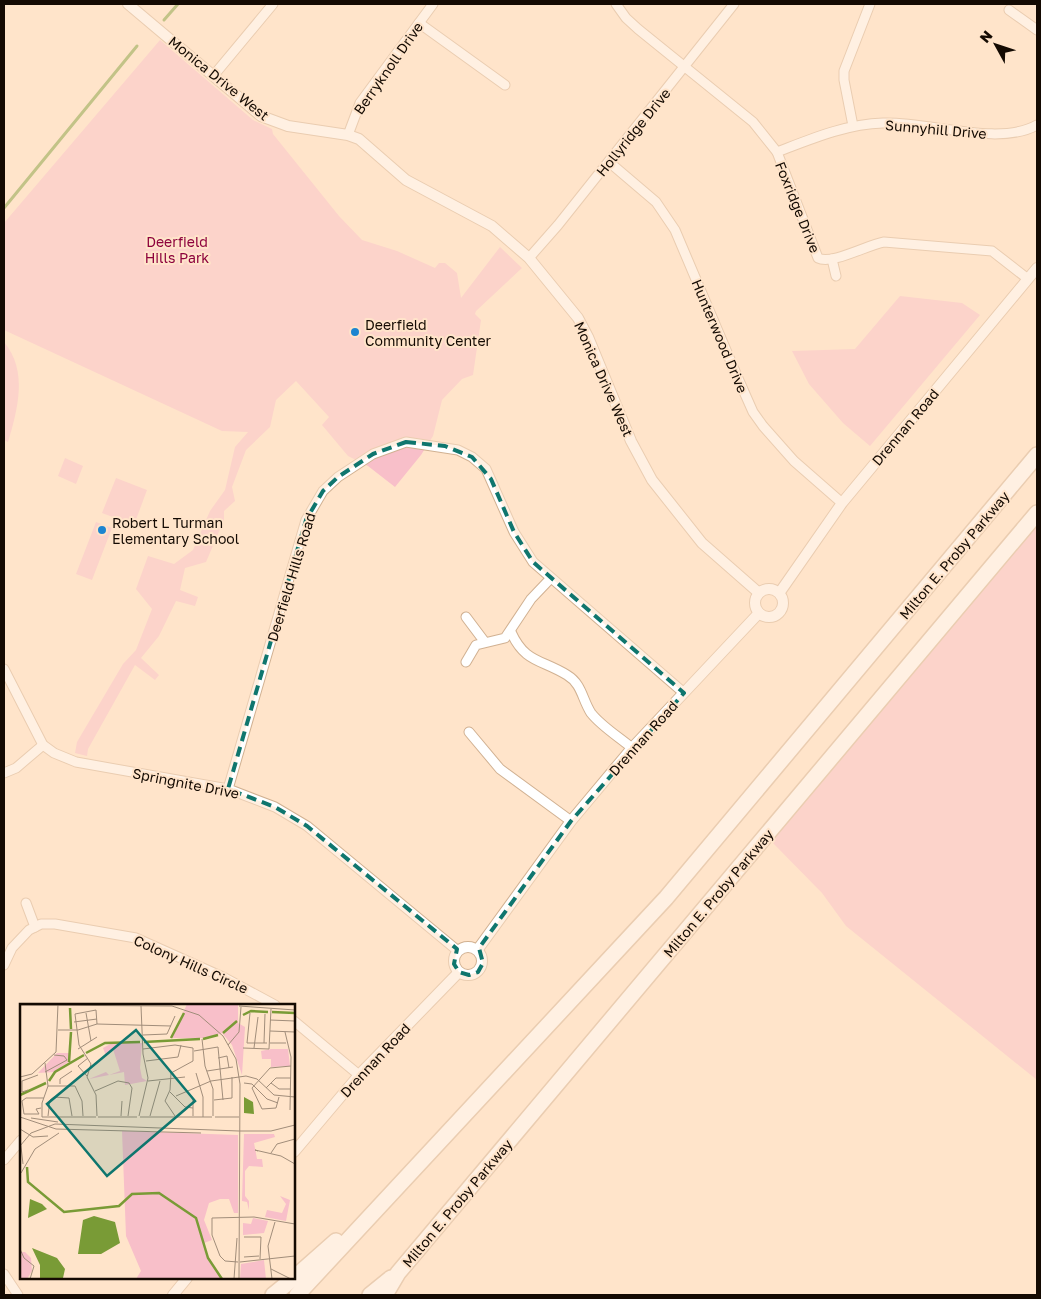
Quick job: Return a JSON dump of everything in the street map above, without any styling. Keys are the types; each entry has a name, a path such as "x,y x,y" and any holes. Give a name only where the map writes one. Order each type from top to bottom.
{"highway":[{"name":"Milton E. Proby Parkway","path":"393,1193 666,898 1037,455"},
{"name":"Milton E. Proby Parkway","path":"398,1273 1037,513"},
{"path":"295,1277 393,1193"},
{"path":"297,1295 393,1193"},
{"path":"370,1295 398,1273"},
{"path":"385,1295 398,1273"},
{"path":"273,1295 293,1279"}],"street":[{"name":"Monica Drive West","path":"128,4 261,116 288,126 348,135 359,139 406,180 492,226 529,258 578,318 588,337 631,441 652,480 702,542 758,593"},
{"path":"214,75 273,4"},
{"name":"Berryknoll Drive","path":"348,135 360,103 433,4"},
{"name":"Foxridge Drive","path":"616,4 626,18 753,122 777,152 818,258 824,261 832,260 871,244 884,242 981,249 999,255 1028,279"},
{"name":"Hollyridge Drive","path":"529,258 686,67 734,4"},
{"path":"854,126 844,80 844,71 870,4"},
{"path":"1009,10 1037,30"},
{"path":"419,23 505,85"},
{"name":"Sunnyhill Drive","path":"777,152 854,126 886,123 1008,134 1020,133 1037,125"},
{"name":"Hunterwood Drive","path":"609,162 656,202 675,230 753,412 794,461 842,503"},
{"path":"832,260 836,276"},
{"name":"Drennan Road","path":"780,592 842,503 1037,268"},
{"name":"Deerfield Hills Road","path":"228,789 306,520 323,491 354,466 373,454 406,442 445,446 472,457 486,469 514,532 533,562 684,693"},
{"path":"466,662 476,645 484,641 495,641 505,638 511,632 517,619 531,599 551,578"},
{"path":"771,588 780,592 784,606 778,615 768,617 759,613 755,601 758,593 771,588"},
{"name":"Drennan Road","path":"478,950 571,821 632,748 759,613"},
{"path":"466,617 484,641"},
{"path":"511,632 517,646 534,661 566,674 578,684 592,713 632,748"},
{"path":"4,669 43,745 16,768 4,774"},
{"path":"469,732 500,769 571,821"},
{"name":"Springnite Drive","path":"43,745 54,753 76,762 228,789 274,807 307,826 458,951"},
{"path":"4,965 19,939 35,927 26,902"},
{"name":"Colony Hills Circle","path":"35,927 41,924 56,924 136,938 223,977 273,1004"},
{"path":"470,946 478,950 483,958 481,968 474,974 459,972 454,959 458,951 470,946"},
{"name":"Drennan Road","path":"295,1151 359,1075 459,972"},
{"path":"295,1022 359,1075"},
{"path":"4,1160 20,1141"},
{"path":"4,1274 18,1295"},
{"path":"173,1295 186,1279"}],"highlighted area":[{"path":"406,442 445,446 472,457 491,479 514,532 533,562 684,693 571,821 479,948 483,963 478,972 469,975 459,972 454,964 457,949 307,826 275,807 228,789 306,520 323,491 338,477 373,454"}],"green space":[{"name":"Deerfield Hills Park","path":"160,40 253,120 272,129 273,134 339,216 362,240 397,251 435,268 439,263 445,263 457,273 461,298 500,247 522,268 476,311 475,314 481,320 473,375 462,379 442,400 433,436 421,455 395,487 368,466 348,456 322,425 329,417 296,381 276,400 270,427 246,450 232,487 235,501 224,511 224,520 206,562 185,568 180,590 198,597 195,606 176,601 159,636 141,658 159,675 155,680 135,665 88,749 87,756 75,753 77,742 123,664 136,650 152,609 136,589 148,556 174,564 193,550 210,511 225,490 235,447 248,432 222,431 4,330 4,223"},
{"path":"900,296 962,303 980,315 870,446 843,423 809,384 792,351 855,349"},
{"path":"4,342 16,365 19,390 8,442 4,440"},
{"path":"65,458 83,466 76,484 58,476"},
{"path":"116,478 147,490 134,525 102,513"},
{"path":"96,522 112,528 92,580 76,574"},
{"path":"1037,526 1037,1080 846,926 822,893 771,841"}],"waterway":[{"path":"164,20 178,4"},
{"path":"4,208 137,46"}],"place":[{"name":"Deerfield Community Center","path":"355,332"},
{"name":"Robert L Turman Elementary School","path":"102,530"}]}
